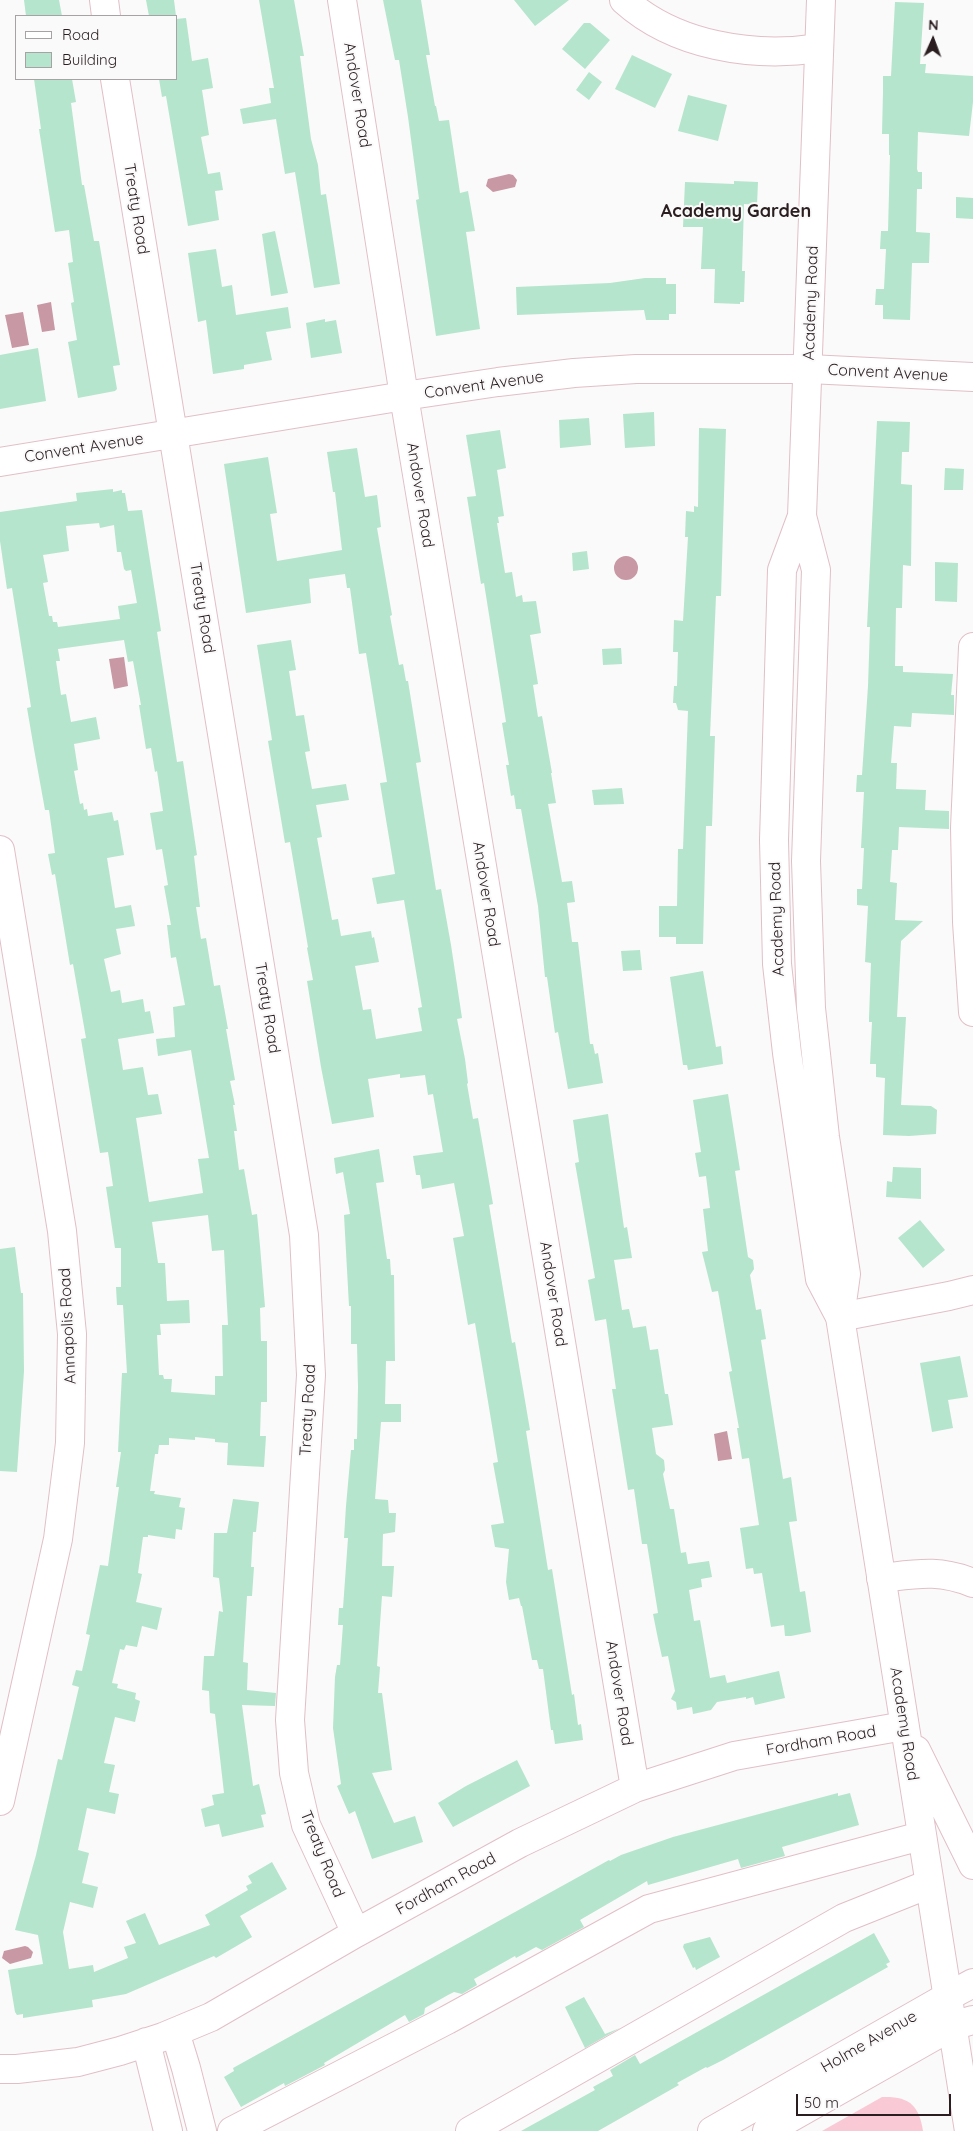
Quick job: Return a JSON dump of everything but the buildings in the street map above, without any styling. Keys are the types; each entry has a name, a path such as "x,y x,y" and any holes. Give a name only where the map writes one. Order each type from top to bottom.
{"street":[{"path":"104,0 106,15"},
{"name":"Andover Road","path":"342,0 404,396 635,1788"},
{"path":"624,0 650,20 681,36 748,49 802,50 819,48"},
{"name":"Academy Road","path":"821,0 809,369 802,516 816,570 806,861 811,1008 825,1137 846,1274 840,1317 947,1997 963,2023 969,2131"},
{"name":"Treaty Road","path":"115,80 304,1235 311,1374 290,1720 294,1773 306,1825 356,1933"},
{"name":"Convent Avenue","path":"0,462 404,396 498,382 583,373 636,369 809,369 973,377"},
{"path":"973,647 965,828 967,922 973,1012"},
{"name":"Annapolis Road","path":"0,850 62,1232 72,1334 70,1443 58,1539 0,1801"},
{"path":"840,1317 973,1290"},
{"path":"881,1578 930,1572 956,1576 973,1583"},
{"path":"904,1726 973,1865"},
{"name":"Fordham Road","path":"0,2069 17,2069 78,2062 120,2051 175,2032 211,2016 356,1933 520,1843 635,1788 734,1756 904,1726"},
{"path":"232,2131 447,2020 649,1909 922,1836"},
{"path":"470,2131 844,1918 929,1884"},
{"name":"Holme Avenue","path":"712,2131 973,1983"},
{"name":"Holme Avenue","path":"767,2131 963,2023"},
{"path":"175,2032 202,2131"},
{"path":"146,2042 168,2131"}],"shaded area":[{"path":"509,174 513,175 517,180 515,187 493,192 486,186 488,179"},
{"path":"51,302 55,330 42,332 37,305"},
{"path":"23,312 29,345 12,348 5,315"},
{"path":"626,556 634,560 638,568 634,576 626,580 618,576 614,568 618,560"},
{"path":"124,657 128,686 114,689 109,659"},
{"path":"727,1431 732,1459 718,1461 714,1434"},
{"path":"25,1946 33,1952 31,1958 10,1964 2,1958 4,1951"},
{"path":"882,2097 899,2098 911,2104 919,2115 923,2131 822,2131"}],"district":[{"name":"Academy Garden","path":"736,212"}]}
